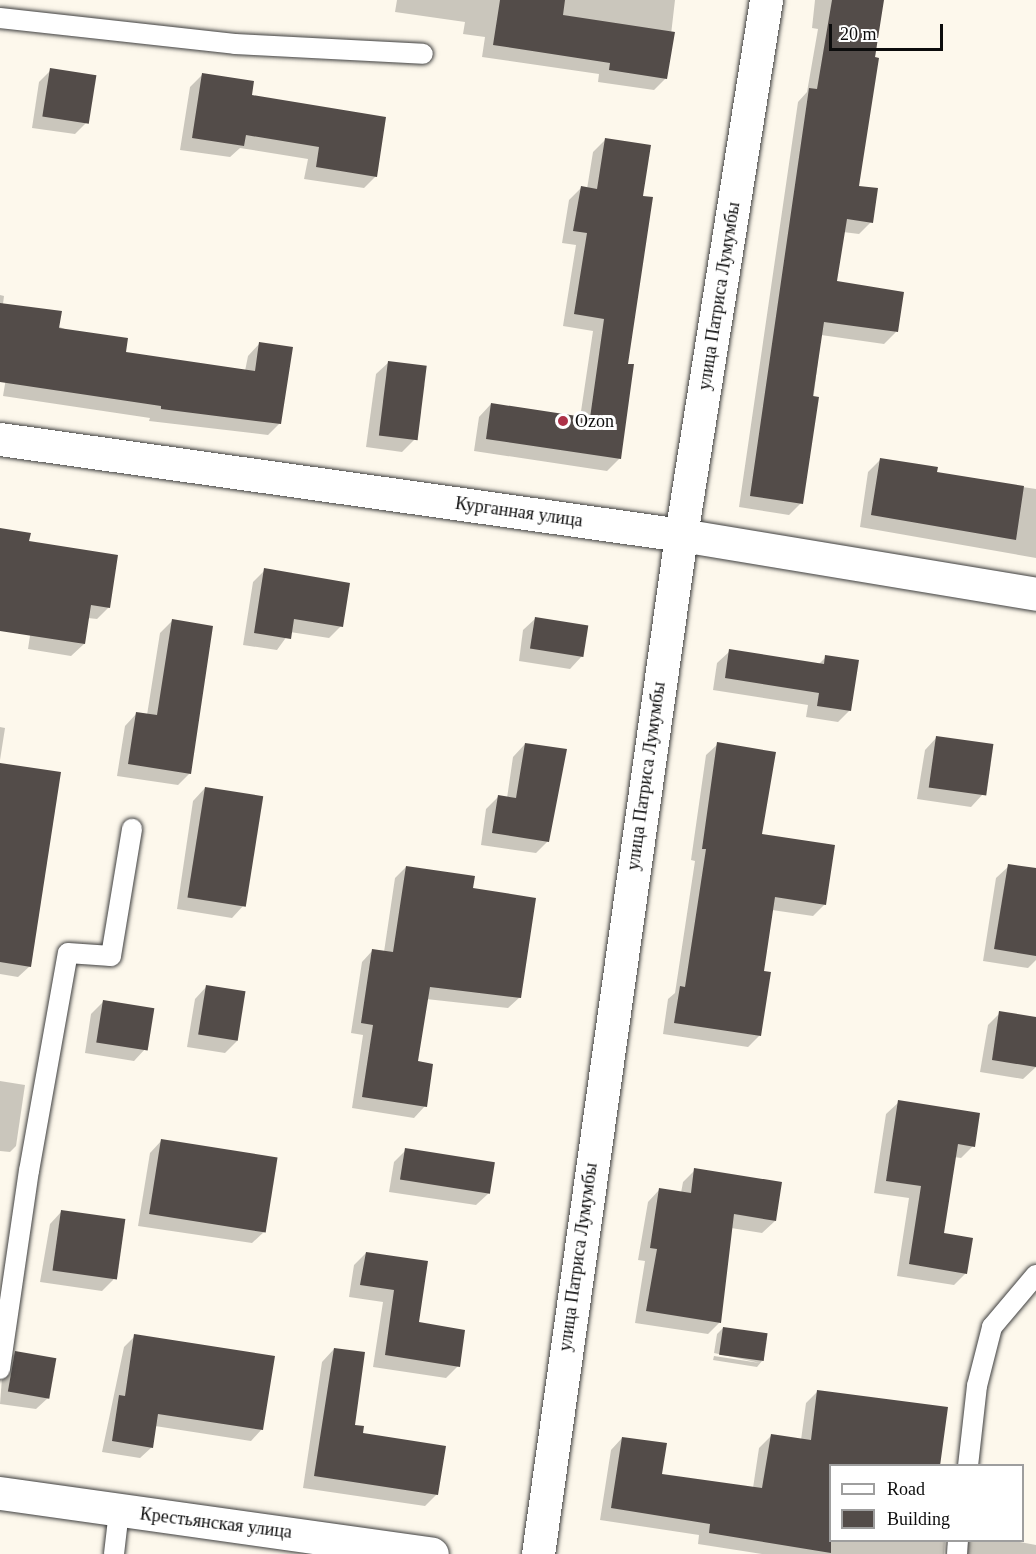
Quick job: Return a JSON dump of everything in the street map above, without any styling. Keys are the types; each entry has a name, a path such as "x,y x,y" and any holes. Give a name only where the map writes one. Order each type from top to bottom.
{"street":[{"name":"улица Патриса Лумумбы","path":"538,1554 681,535 766,0"},
{"name":"Курганная улица","path":"0,439 681,535 1036,594"},
{"name":"Крестьянская улица","path":"0,1493 308,1544 432,1554"}],"lane":[{"path":"0,18 235,44 423,54"},
{"path":"0,1369 29,1171 68,953 111,956 132,829"},
{"path":"968,1464 977,1386 992,1327 1036,1275"},
{"path":"114,1554 119,1511"}],"building":[{"path":"500,0 565,0 563,15 675,32 667,79 609,70 610,63 493,45"},
{"path":"832,0 884,0 875,57 879,58 859,186 878,188 873,223 847,219 837,281 904,292 898,332 824,322 813,396 819,397 803,504 750,496 809,88 817,89"},
{"path":"50,68 96,75 89,124 42,116"},
{"path":"202,73 254,81 252,95 386,117 377,177 316,167 319,147 246,135 244,146 192,138"},
{"path":"605,138 651,145 643,196 653,197 628,364 634,364 621,459 486,439 491,403 590,418 604,319 574,314 587,233 573,231 581,186 597,189"},
{"path":"0,303 62,311 59,328 128,338 126,352 255,371 259,342 293,347 281,424 161,409 161,406 0,382"},
{"path":"388,361 427,366 418,440 379,435"},
{"path":"880,458 938,467 937,472 1024,486 1016,540 871,515"},
{"path":"0,528 31,533 29,541 118,555 110,608 91,605 85,644 0,631"},
{"path":"264,568 350,583 343,627 294,619 291,639 254,633"},
{"path":"535,617 588,625 583,657 530,649"},
{"path":"172,619 213,626 191,774 128,764 136,712 157,715"},
{"path":"729,649 824,664 825,655 859,660 851,711 817,706 819,693 725,678"},
{"path":"936,736 993,744 986,796 929,787"},
{"path":"717,742 776,752 762,834 835,845 826,905 775,897 764,971 771,972 761,1036 674,1023 680,986 685,987 706,849 702,849"},
{"path":"525,743 567,749 549,842 492,833 498,795 516,798"},
{"path":"0,763 61,772 31,967 0,962"},
{"path":"205,787 263,796 246,907 187,898"},
{"path":"1008,864 1036,868 1036,956 994,949"},
{"path":"406,866 475,876 473,888 536,898 521,998 430,987 418,1061 433,1064 427,1107 362,1097 373,1025 361,1023 372,949 393,952"},
{"path":"206,985 246,991 238,1041 198,1034"},
{"path":"103,1000 154,1008 148,1051 96,1042"},
{"path":"999,1011 1036,1017 1036,1067 992,1060"},
{"path":"898,1100 980,1113 975,1147 958,1144 944,1233 973,1238 967,1274 909,1264 921,1186 886,1181"},
{"path":"161,1139 278,1157 266,1233 149,1214"},
{"path":"405,1148 495,1162 490,1194 400,1180"},
{"path":"694,1168 782,1182 776,1221 734,1214 721,1323 646,1311 657,1249 650,1248 659,1188 691,1193"},
{"path":"61,1210 125,1219 117,1279 53,1270"},
{"path":"366,1252 428,1261 419,1322 465,1330 460,1367 385,1355 394,1290 360,1285"},
{"path":"723,1327 768,1333 764,1361 719,1355"},
{"path":"134,1334 275,1356 263,1430 158,1414 153,1448 112,1441 119,1395 125,1396"},
{"path":"334,1348 365,1352 355,1425 364,1426 363,1433 446,1446 438,1495 314,1476"},
{"path":"15,1351 56,1358 49,1399 8,1391"},
{"path":"817,1390 948,1407 940,1464 829,1464 831,1553 709,1533 710,1524 611,1508 622,1437 667,1443 662,1474 762,1488 771,1434 811,1440"}],"place":[{"name":"Ozon","path":"563,421"}]}
